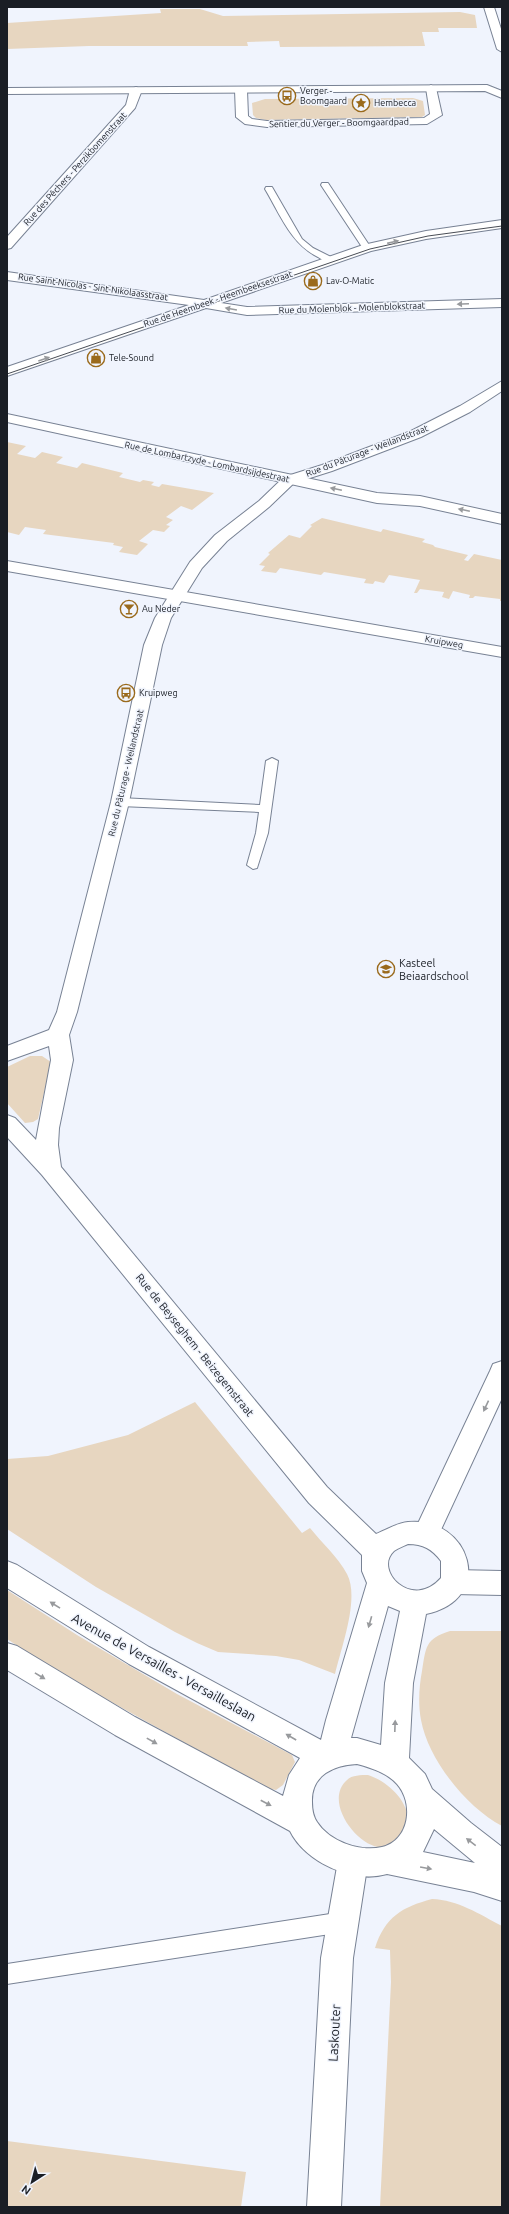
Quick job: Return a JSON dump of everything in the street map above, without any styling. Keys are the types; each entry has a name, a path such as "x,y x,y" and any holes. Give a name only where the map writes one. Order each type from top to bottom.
{"street":[{"path":"489,7 502,49"},
{"path":"487,88 489,83 496,80"},
{"name":"Sentier du Verger - Boomgaardpad","path":"241,90 242,117 249,122 267,124 427,121 436,115 431,88"},
{"path":"7,91 487,88 502,95"},
{"name":"Rue des Pêchers - Perzikbomenstraat","path":"7,245 131,106 136,90"},
{"name":"Rue de Heembeek - Heembeeksestraat","path":"7,372 367,248 426,235 502,224"},
{"name":"Rue Saint-Nicolas - Sint-Nikolaasstraat","path":"7,276 203,304"},
{"name":"Rue du Molenblok - Molenblokstraat","path":"203,304 247,311 502,303"},
{"name":"Rue du Pâturage - Weilandstraat","path":"58,1035 67,1012 120,802 153,645 163,618 196,564 212,546 264,504 289,480 327,468 416,434 474,404 502,385"},
{"name":"Rue de Lombartzyde - Lombardsijdestraat","path":"7,418 377,498 420,501 502,519"},
{"name":"Kruipweg","path":"7,566 502,652"},
{"path":"7,1054 58,1035 62,1060 48,1128 47,1145 50,1169"},
{"name":"Rue de Beyseghem - Beizegemstraat","path":"12,1128 33,1136 48,1128"},
{"name":"Rue de Beyseghem - Beizegemstraat","path":"12,1128 50,1169 318,1495 377,1552"},
{"path":"426,1534 502,1371"},
{"path":"406,1533 426,1534 443,1543 450,1549 456,1565 454,1582 449,1589 434,1600 415,1603 395,1597 380,1585 374,1569 377,1552 389,1539 397,1535 406,1533"},
{"name":"Avenue de Versailles - Versailleslaan","path":"7,1573 131,1651 221,1702 328,1756"},
{"path":"454,1582 502,1584"},
{"path":"328,1756 380,1585"},
{"path":"394,1765 399,1683 415,1603"},
{"path":"7,1655 125,1726 300,1821"},
{"path":"502,1864 460,1833 422,1799 408,1776 394,1765 371,1755 357,1751 328,1756 305,1773 300,1784 296,1808 300,1821 315,1842 326,1850 353,1861 368,1863 388,1860 474,1877 502,1886"},
{"path":"388,1860 406,1849 416,1838 421,1826 423,1812 422,1799"},
{"name":"Laskouter","path":"324,2207 337,1958 353,1861"}],"lane":[{"path":"325,185 367,248"},
{"path":"269,189 299,240 310,250 330,260"},
{"path":"253,865 262,833 264,809 272,761"},
{"path":"120,802 264,809"},
{"path":"7,1974 343,1922"}],"shaded area":[{"path":"160,9 200,9 223,16 460,12 475,15 477,28 438,28 439,32 422,32 425,46 280,47 279,41 247,42 248,46 89,46 7,49 7,23 161,13"},
{"path":"413,98 423,101 425,115 422,117 266,120 256,118 253,115 252,103 265,99"},
{"path":"7,442 26,446 17,454 35,458 42,452 63,457 56,463 77,468 82,463 123,473 119,477 140,482 143,480 154,482 151,485 159,487 162,484 214,493 192,510 181,506 166,517 173,520 166,525 170,526 164,532 153,530 139,541 148,544 137,555 119,552 123,547 113,545 114,543 43,534 46,530 25,527 19,535 7,532"},
{"path":"322,518 381,532 383,529 425,539 422,542 435,547 468,555 464,560 468,561 474,554 502,560 502,601 500,601 500,599 475,596 473,598 469,598 470,595 453,591 449,599 442,597 444,592 420,589 417,593 414,593 420,580 389,575 384,583 375,581 373,584 364,583 366,579 324,572 321,575 280,568 276,573 261,571 265,566 259,565 270,554 268,553 289,535 300,538 312,526 310,525"},
{"path":"30,1056 42,1056 51,1062 38,1119 33,1122 25,1123 7,1103 7,1067"},
{"path":"195,1402 302,1533 310,1528 335,1556 347,1574 350,1584 350,1609 345,1637 335,1674 299,1660 276,1656 218,1652 197,1643 96,1587 7,1529 7,1459 48,1456 128,1435"},
{"path":"7,1590 77,1635 177,1694 292,1755 295,1762 283,1785 276,1790 266,1788 61,1674 7,1639"},
{"path":"450,1631 502,1631 502,1826 488,1818 475,1807 462,1794 440,1766 425,1735 421,1720 419,1708 420,1689 426,1650 431,1641 436,1637"},
{"path":"368,1775 390,1787 405,1807 408,1816 408,1827 397,1846 378,1847 369,1844 360,1838 352,1829 345,1820 340,1809 339,1798 341,1788 347,1780 354,1776"},
{"path":"432,1899 460,1905 477,1912 502,1926 502,2207 380,2207 391,1982 390,1950 375,1948 384,1928 396,1915 403,1910 421,1902"},
{"path":"7,2141 246,2172 241,2207 7,2207"}],"tram line":[{"path":"7,374 370,249 428,236 502,226"}],"place":[{"name":"Verger - Boomgaard","path":"287,96"},
{"name":"Hembecca","path":"361,103"},
{"name":"Lav-O-Matic","path":"313,281"},
{"name":"Tele-Sound","path":"96,358"},
{"name":"Au Neder","path":"129,609"},
{"name":"Kruipweg","path":"126,693"},
{"name":"Kasteel Beiaardschool","path":"386,969"}]}
